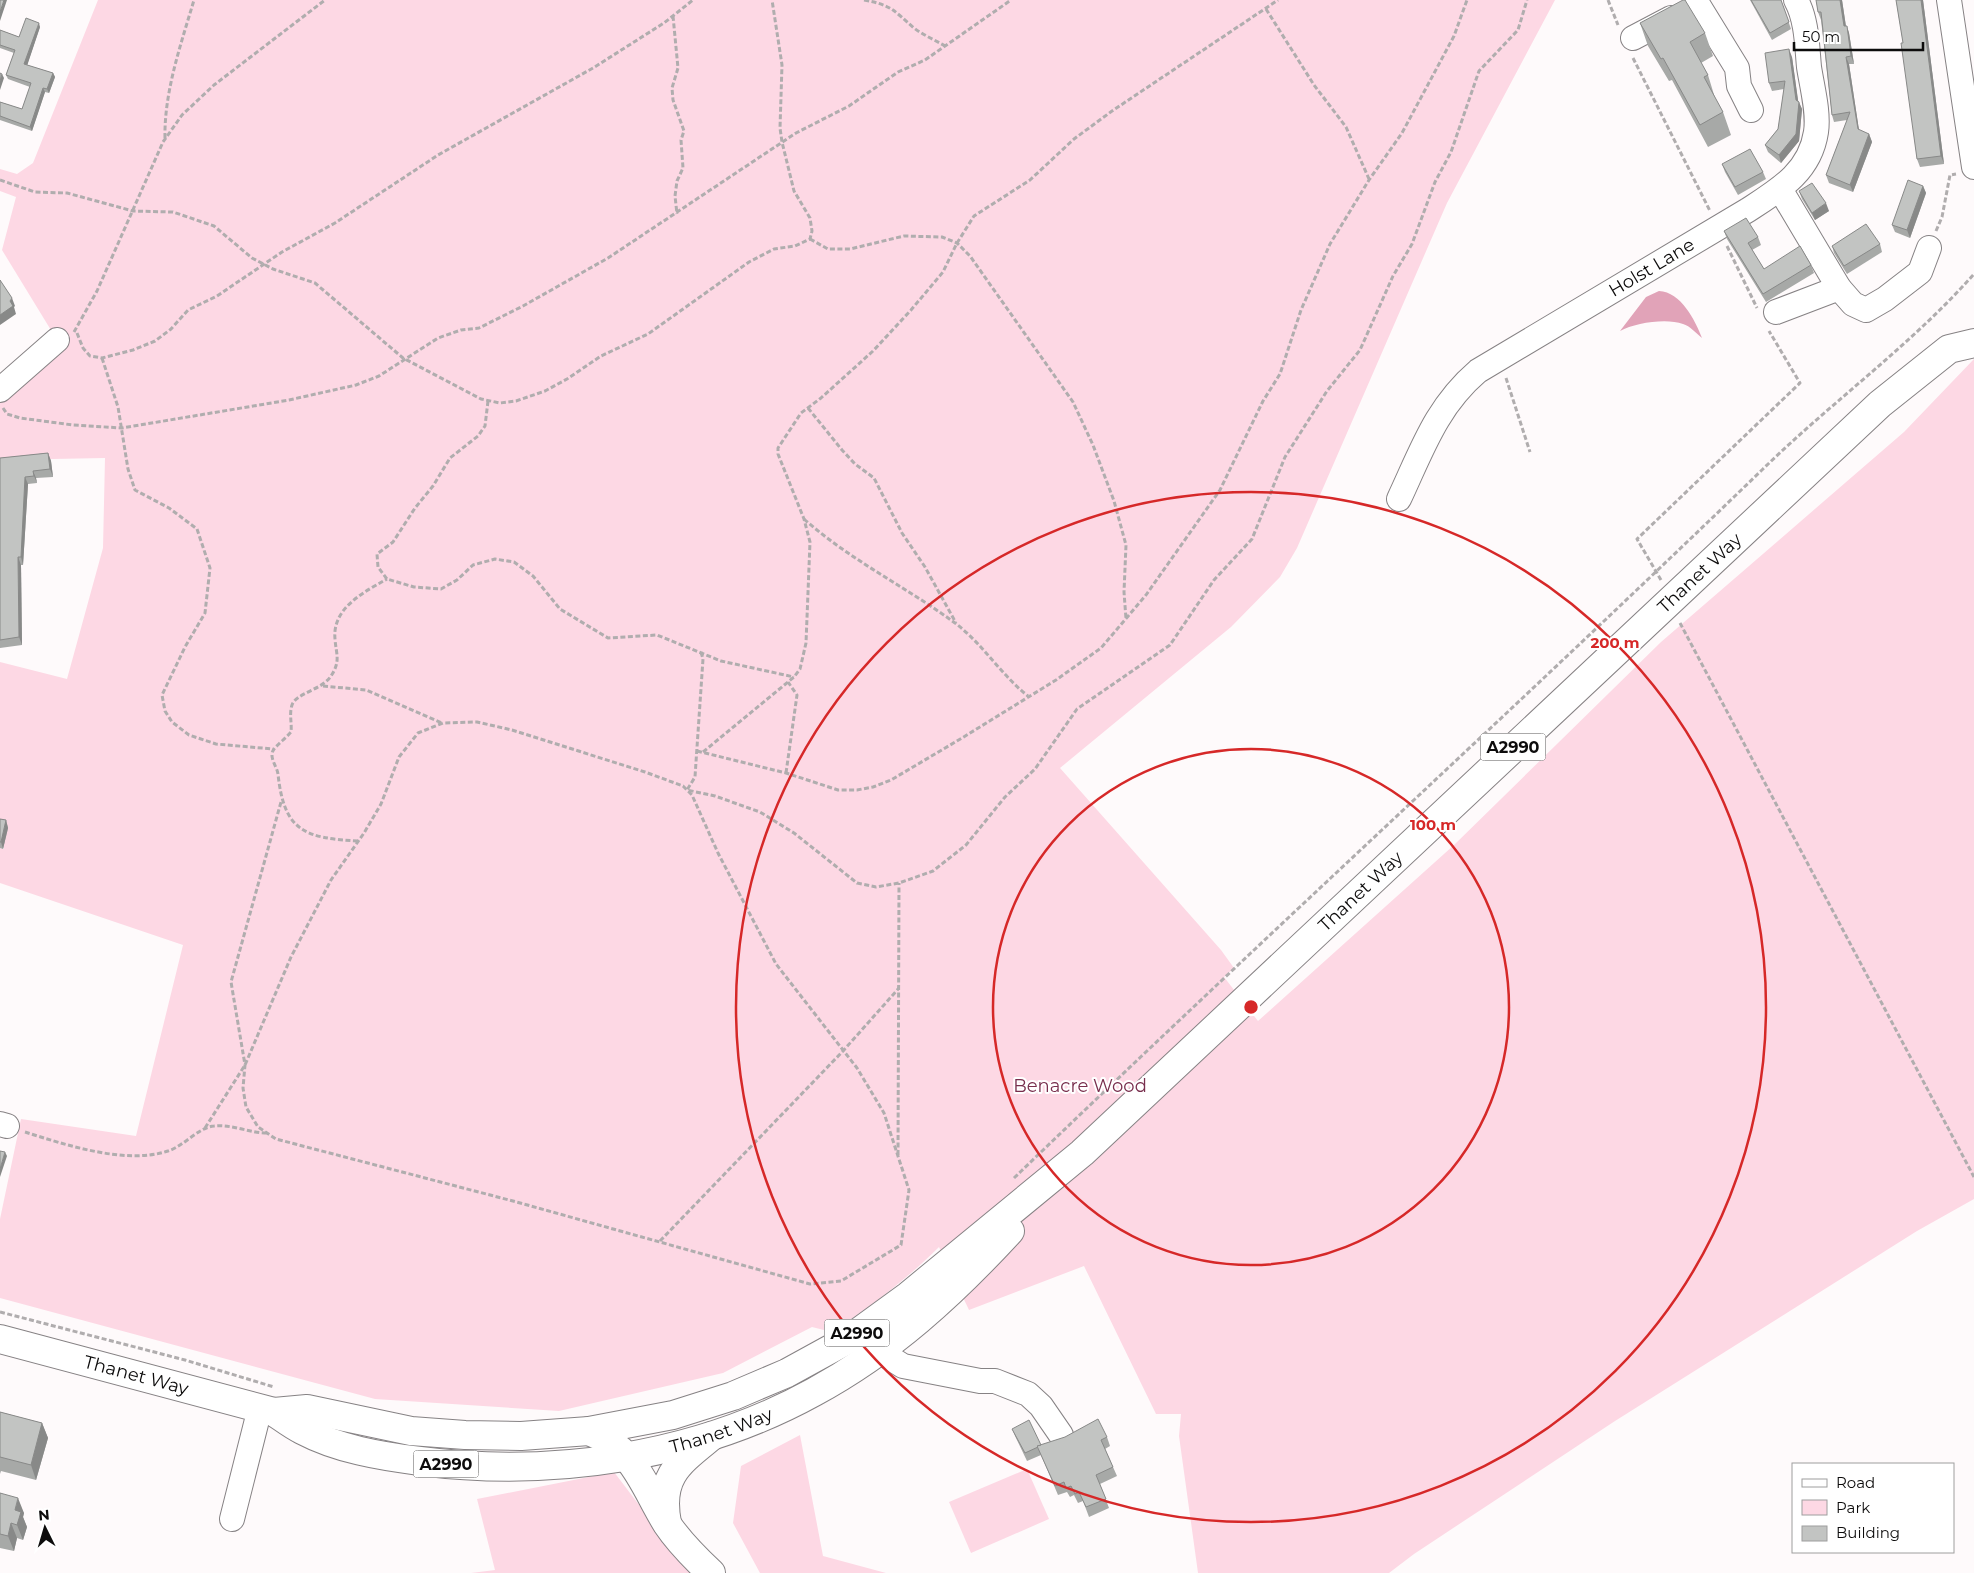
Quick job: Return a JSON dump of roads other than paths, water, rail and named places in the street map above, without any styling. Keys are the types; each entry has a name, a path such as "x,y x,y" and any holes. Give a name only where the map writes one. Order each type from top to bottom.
{"main road":[{"name":"Thanet Way","path":"272,1403 302,1430 355,1450 432,1463 515,1467 627,1456 712,1436 812,1394 880,1351 910,1328 959,1285 1082,1153 1880,404 1949,350 1962,347 1974,329"},
{"name":"Thanet Way","path":"0,1339 272,1403 411,1431 465,1435 521,1436 589,1431 645,1421 704,1406 761,1385 818,1357 848,1339 908,1296 1082,1153"},
{"path":"589,1431 611,1441 627,1456 667,1524 711,1573"},
{"path":"667,1524 665,1496 672,1472 712,1436"}],"street":[{"name":"Holst Lane","path":"1399,499 1439,414 1462,385 1478,371 1718,229 1780,189 1788,183 1808,158 1816,132 1805,31 1796,0"},
{"path":"1949,0 1966,170"},
{"path":"1628,41 1700,2 1737,68 1739,86 1751,110"},
{"path":"1780,189 1839,288 1852,304 1866,310 1885,299 1920,272 1929,248"},
{"path":"1767,317 1839,288"},
{"path":"2,401 67,336"},
{"path":"880,1351 903,1366 980,1382 995,1381 1028,1394 1041,1406 1061,1435"},
{"path":"232,1519 272,1403"}],"park label":[{"name":"Benacre Wood","path":"1080,1086"}]}
